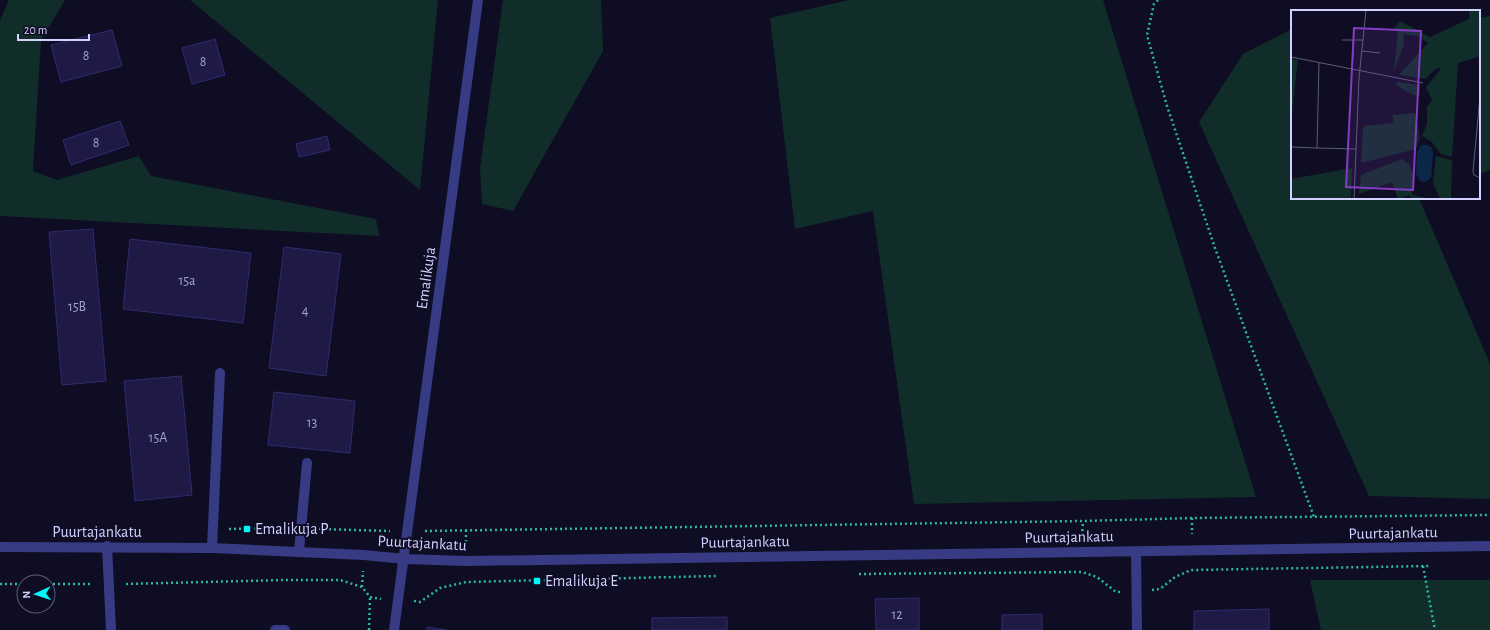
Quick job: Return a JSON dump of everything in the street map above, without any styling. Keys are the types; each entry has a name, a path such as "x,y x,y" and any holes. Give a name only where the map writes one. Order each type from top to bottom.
{"street":[{"name":"Emalikuja","path":"394,630 405,559 407,531 478,0"},
{"path":"212,548 220,373"},
{"path":"299,551 307,463"},
{"path":"107,546 111,630"},
{"name":"Puurtajankatu","path":"0,547 107,546 212,548 299,551 405,559 466,561 1490,546"},
{"path":"1136,551 1137,630"},
{"path":"275,630 285,630"}],"path":[{"path":"1158,0 1154,4 1147,34 1167,106 1215,248 1314,517"},
{"path":"213,528 301,528 407,531 1490,515"},
{"path":"1423,566 1435,630"},
{"path":"852,574 1082,572 1097,577 1116,592 1136,592 1160,589 1175,577 1191,570 1431,566"},
{"path":"370,597 420,602 440,588 466,582 717,576"},
{"path":"56,584 340,580 362,587 370,597 369,630"},
{"path":"0,584 16,584"}],"green space":[{"path":"9,0 65,0 41,40 33,171 57,180 139,156 151,176 376,219 379,236 0,216 0,20"},
{"path":"190,0 438,0 420,190"},
{"path":"503,0 601,0 603,51 513,211 482,204 480,168"},
{"path":"849,0 1103,0 1256,497 914,504 873,211 795,229 770,18"},
{"path":"1490,16 1490,170 1480,174 1480,18"},
{"path":"1291,30 1291,199 1419,199 1490,364 1490,499 1369,496 1199,122 1243,54"},
{"path":"1310,580 1490,580 1490,630 1321,630"}],"building":[{"path":"112,30 122,66 61,82 51,45"},
{"path":"215,39 225,75 192,84 182,48"},
{"path":"120,121 129,145 71,165 63,140"},
{"path":"327,136 330,150 299,157 296,144"},
{"path":"93,229 106,381 62,385 49,232"},
{"path":"130,239 251,253 243,323 123,309"},
{"path":"284,247 341,254 326,376 269,368"},
{"path":"181,376 192,495 135,501 124,381"},
{"path":"274,392 355,401 350,453 268,445"},
{"path":"919,598 919,630 876,630 875,599"},
{"path":"1269,609 1269,630 1194,630 1194,611"},
{"path":"1042,614 1042,630 1002,630 1002,615"},
{"path":"727,617 727,630 652,630 652,618"},
{"path":"427,627 447,630 427,630"}],"place":[{"name":"Emalikuja P","path":"247,529"},
{"name":"Emalikuja E","path":"537,581"}]}
